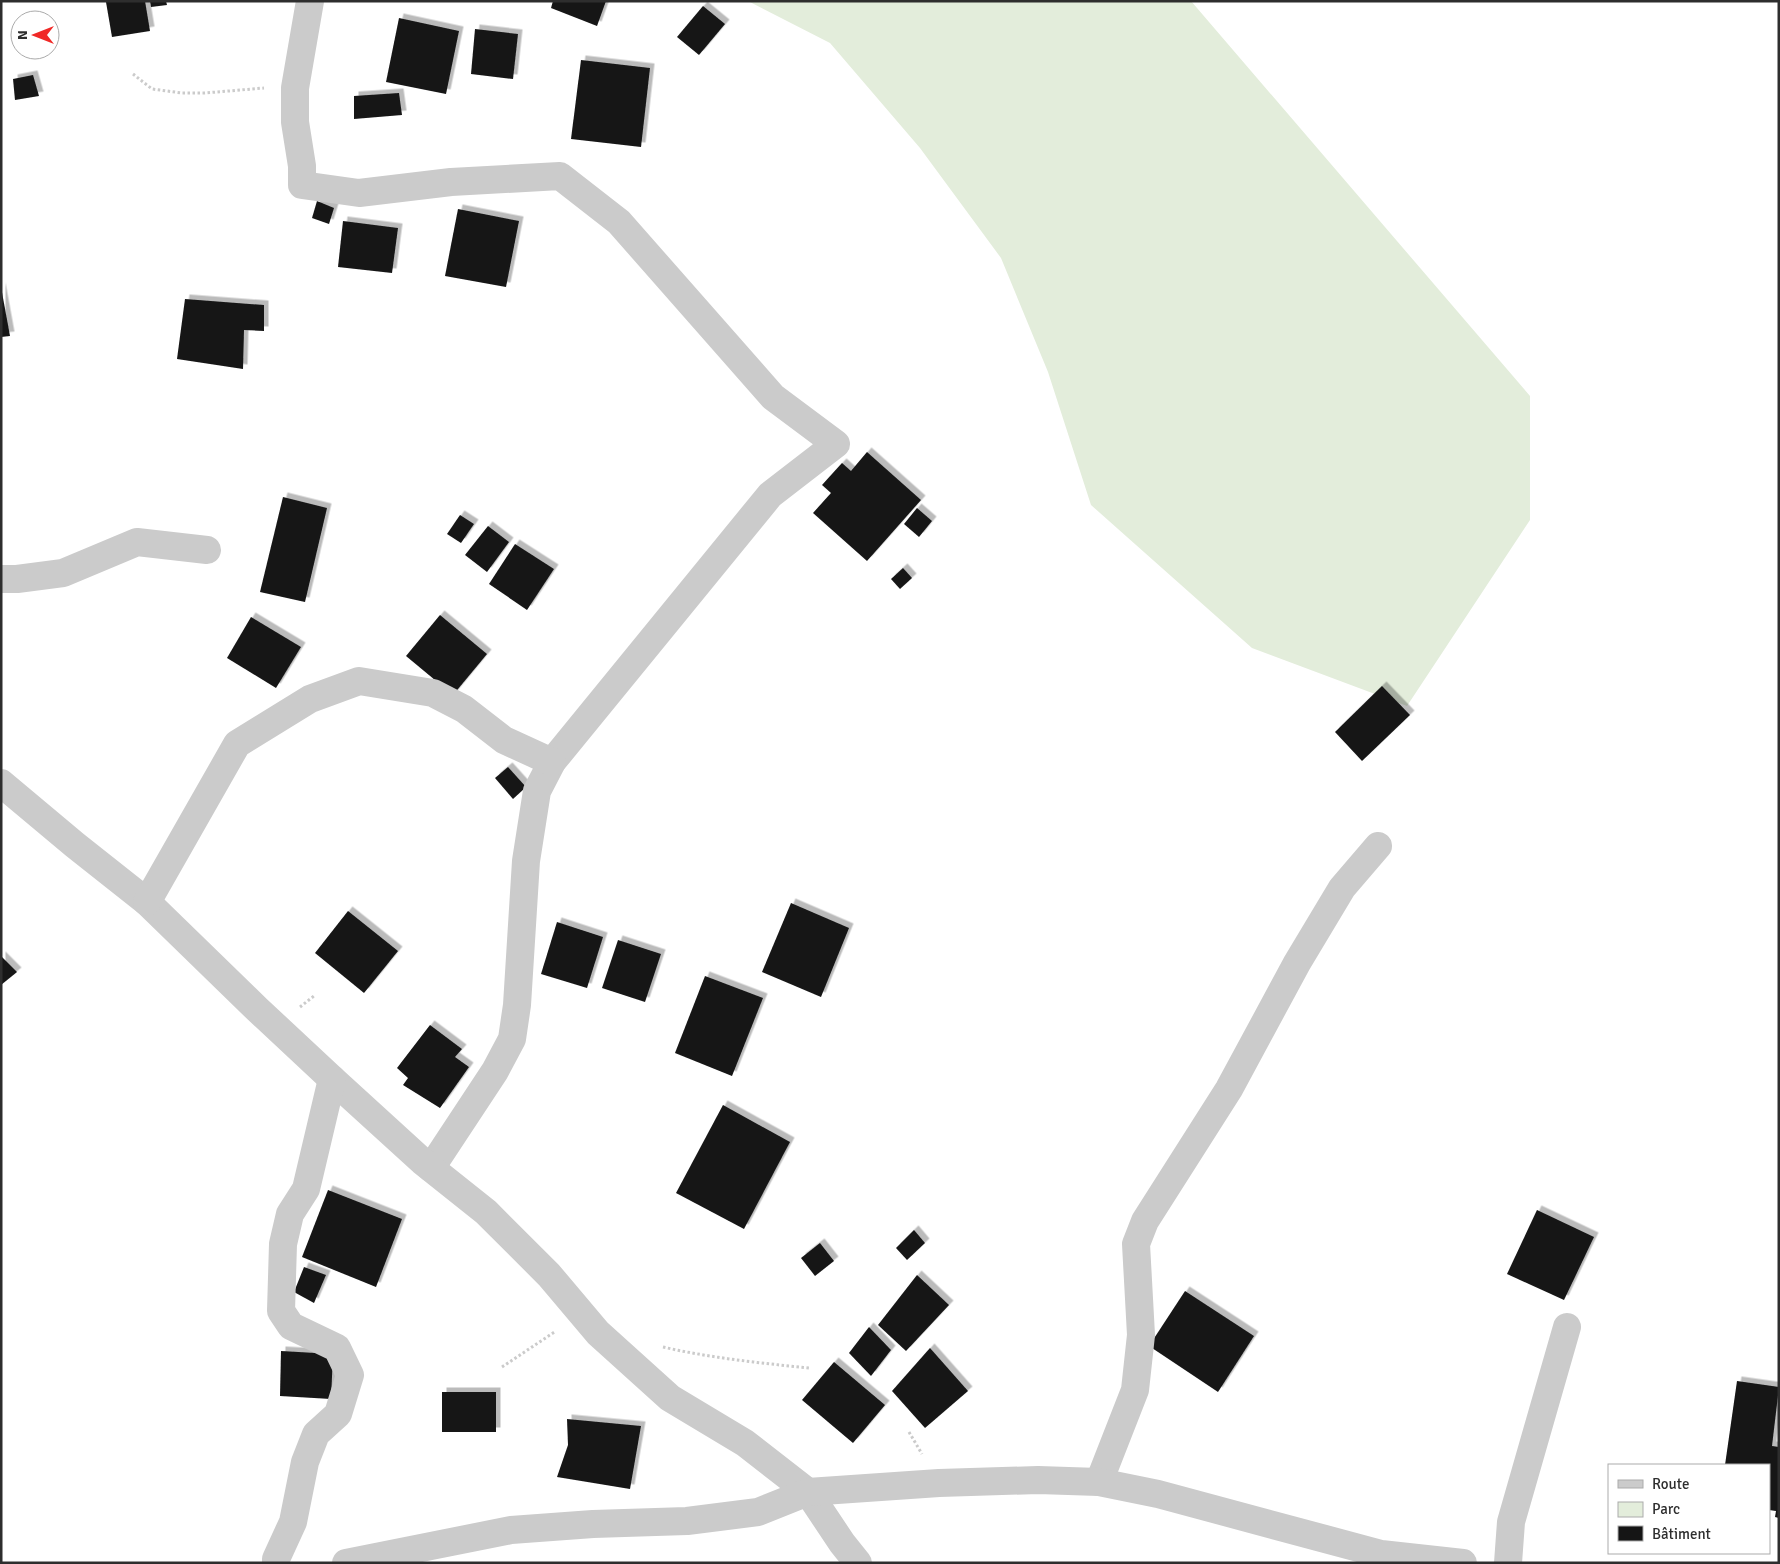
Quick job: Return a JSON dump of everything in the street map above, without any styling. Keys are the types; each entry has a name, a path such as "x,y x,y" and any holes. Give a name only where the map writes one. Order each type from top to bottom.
{"street":[{"path":"310,1 295,88 295,122 302,166 302,185 358,193 451,182 560,176 619,222 773,397 836,444 770,495 552,762 537,791 526,861 517,1005 512,1039 495,1071 431,1168"},
{"path":"1,579 64,573 137,542 207,550"},
{"path":"147,902 237,744 310,699 359,681 433,693 464,710 504,740 552,762"},
{"path":"1,783 147,902 332,1079 431,1168 486,1212 549,1275 598,1334 670,1398 745,1443 808,1492 842,1543 858,1563"},
{"path":"1099,1482 1135,1390 1141,1335 1136,1244 1145,1221 1229,1089 1297,964 1342,888 1378,846"},
{"path":"276,1563 276,1559 293,1522 308,1455 316,1434 338,1414 350,1375 337,1348 292,1326 281,1311 282,1244 290,1214 306,1189 332,1079"},
{"path":"1508,1563 1511,1522 1567,1327"},
{"path":"346,1563 511,1530 593,1524 687,1521 758,1512 808,1492 939,1483 1038,1480 1099,1482 1158,1494 1381,1554 1463,1563"}],"path":[{"path":"133,74 152,89 182,93 295,88"},
{"path":"502,1367 556,1331 598,1334"},
{"path":"660,1347 763,1364 809,1368"}],"green space":[{"path":"748,1 1191,1 1530,396 1530,520 1407,706 1252,648 1091,505 1048,372 1001,258 920,148 830,43"}],"building":[{"path":"145,1 150,31 112,37 106,2"},
{"path":"150,1 166,1 167,5 151,7"},
{"path":"553,1 606,1 597,26 551,8"},
{"path":"703,6 725,24 699,55 677,37"},
{"path":"399,18 459,31 446,94 386,82"},
{"path":"475,29 518,34 513,79 471,74"},
{"path":"581,60 650,68 641,147 571,139"},
{"path":"33,75 39,96 15,100 13,79"},
{"path":"399,93 402,115 354,119 354,96"},
{"path":"317,201 334,208 329,224 312,218"},
{"path":"458,209 519,221 506,287 445,276"},
{"path":"343,221 398,228 392,273 338,267"},
{"path":"1,287 10,336 1,337"},
{"path":"185,299 264,305 264,331 244,330 243,369 177,359"},
{"path":"867,452 921,500 867,561 813,513 831,493 822,485 842,463 851,471"},
{"path":"283,497 327,508 305,602 260,592"},
{"path":"917,508 932,521 919,537 904,524"},
{"path":"460,515 474,524 461,543 447,534"},
{"path":"488,526 509,542 487,572 465,555"},
{"path":"515,544 554,569 527,610 489,584"},
{"path":"903,568 912,578 900,589 891,579"},
{"path":"440,615 487,654 453,695 406,656"},
{"path":"251,617 301,647 276,688 227,658"},
{"path":"1382,686 1410,715 1362,761 1335,732"},
{"path":"508,767 526,787 513,799 495,778"},
{"path":"791,903 849,928 821,997 762,972"},
{"path":"348,911 398,951 364,993 315,953"},
{"path":"557,922 603,937 587,988 541,974"},
{"path":"618,940 661,954 645,1002 602,988"},
{"path":"1,956 17,972 1,985"},
{"path":"705,976 763,998 732,1076 675,1053"},
{"path":"430,1025 462,1049 455,1057 469,1067 440,1108 403,1085 408,1078 397,1068"},
{"path":"723,1105 790,1142 744,1229 676,1193"},
{"path":"328,1190 402,1219 376,1287 302,1257"},
{"path":"1537,1210 1594,1237 1564,1300 1507,1274"},
{"path":"914,1230 925,1243 907,1260 896,1248"},
{"path":"820,1243 834,1261 815,1276 801,1258"},
{"path":"304,1267 326,1275 314,1303 294,1292"},
{"path":"917,1275 949,1305 906,1351 878,1325"},
{"path":"1185,1291 1254,1336 1218,1392 1149,1346"},
{"path":"869,1327 891,1350 871,1376 849,1353"},
{"path":"930,1348 968,1391 925,1428 892,1391"},
{"path":"281,1351 333,1354 331,1399 280,1396"},
{"path":"834,1362 885,1405 853,1443 802,1400"},
{"path":"1737,1381 1779,1387 1772,1446 1779,1447 1779,1518 1775,1517 1776,1511 1770,1510 1770,1464 1725,1464"},
{"path":"442,1392 496,1392 496,1432 442,1432"},
{"path":"567,1419 641,1426 630,1489 557,1477 568,1445"}]}
